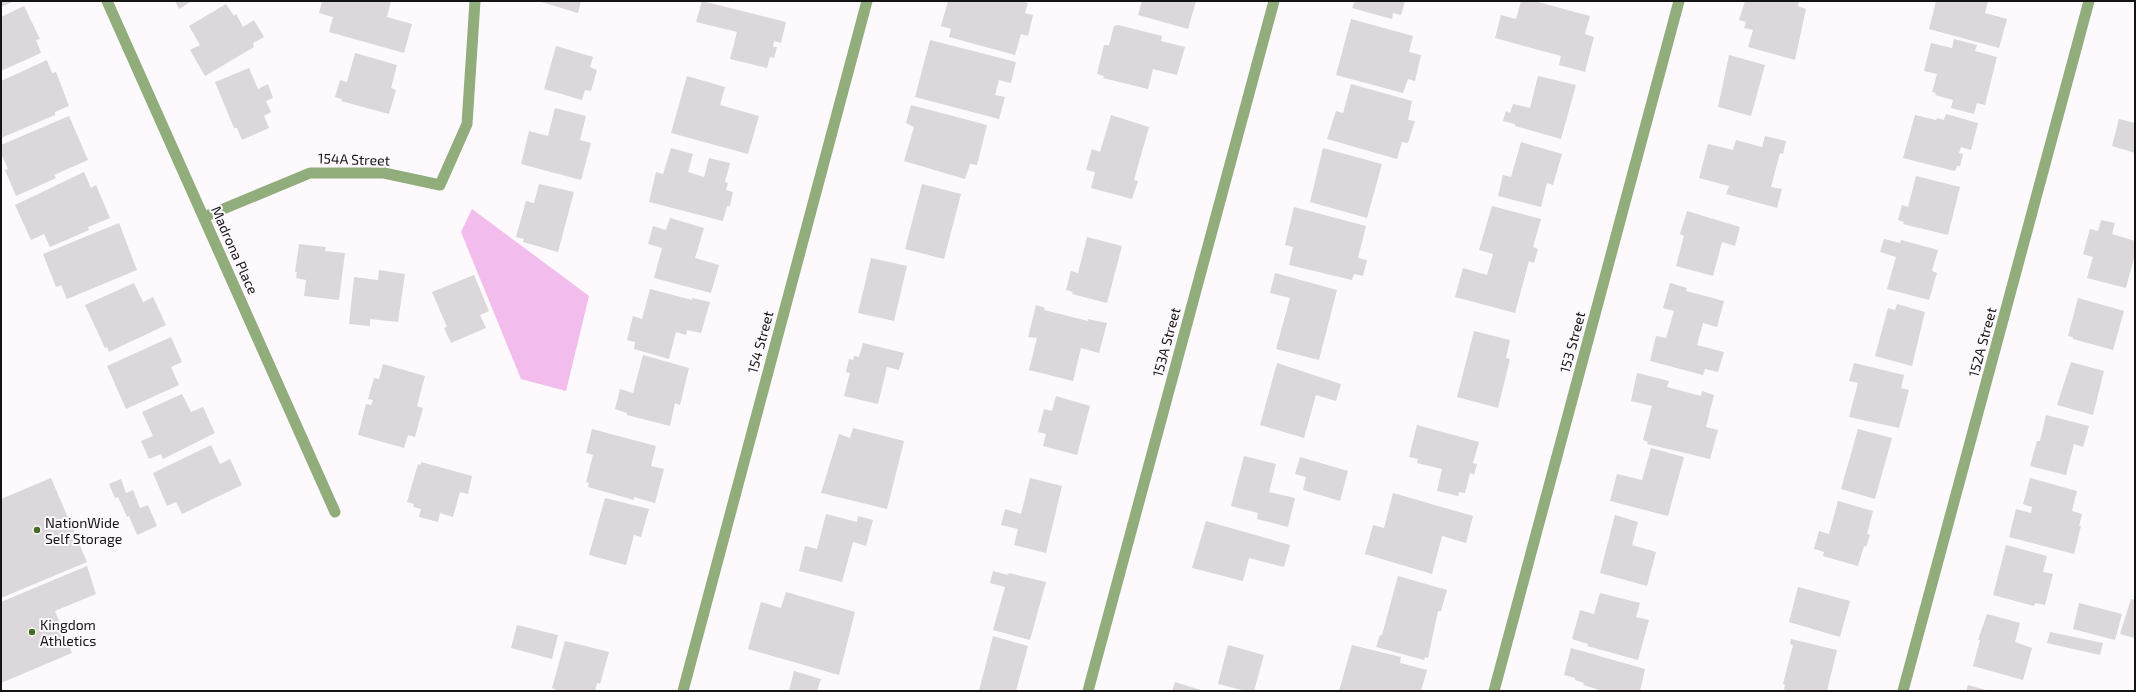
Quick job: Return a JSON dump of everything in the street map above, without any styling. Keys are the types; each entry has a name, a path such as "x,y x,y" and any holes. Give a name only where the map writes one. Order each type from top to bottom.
{"street":[{"name":"Madrona Place","path":"107,1 335,512"},
{"name":"154A Street","path":"204,217 310,172 384,173 440,185 467,124 475,1"},
{"name":"154 Street","path":"683,691 866,1"},
{"name":"153A Street","path":"1088,691 1274,1"},
{"name":"153 Street","path":"1494,691 1679,1"},
{"name":"152A Street","path":"1903,691 2089,1"}],"shaded area":[{"path":"472,209 589,296 566,391 521,379 461,232"}],"building":[{"path":"1,1 14,1 1,7"},
{"path":"175,1 192,1 179,9"},
{"path":"322,1 391,1 387,17 412,24 404,53 329,32 333,17 319,13"},
{"path":"538,1 581,1 578,13"},
{"path":"702,1 786,22 781,43 774,41 773,47 777,47 774,58 770,57 767,68 730,59 737,32 696,22"},
{"path":"948,1 1020,1 1028,3 1025,13 1033,15 1028,36 1021,34 1015,55 949,37 951,29 941,26"},
{"path":"1142,1 1196,1 1188,29 1138,15"},
{"path":"1355,1 1405,1 1401,15 1393,13 1392,19 1352,8"},
{"path":"1521,1 1534,1 1590,16 1585,34 1594,37 1585,72 1559,65 1561,56 1495,38 1501,15 1516,19"},
{"path":"1745,1 1799,1 1798,6 1806,9 1795,60 1748,47 1753,30 1744,28 1746,22 1739,20"},
{"path":"1936,1 1988,1 1985,13 2007,19 1999,48 1929,29"},
{"path":"226,4 234,16 236,14 243,27 254,20 264,37 253,43 254,47 205,76 190,50 200,45 189,26"},
{"path":"24,6 40,39 36,40 41,53 1,71 1,17"},
{"path":"1351,19 1413,36 1409,52 1421,55 1415,81 1408,79 1403,93 1336,75"},
{"path":"1118,25 1162,36 1161,41 1185,47 1177,75 1153,69 1148,89 1103,78 1104,76 1097,74 1104,45 1109,45 1114,26"},
{"path":"1954,39 1977,45 1975,51 1997,57 1985,105 1977,103 1974,114 1951,108 1953,100 1935,95 1936,93 1932,92 1937,74 1924,71 1931,43 1952,48"},
{"path":"930,40 1016,62 1011,83 999,80 995,95 1005,97 999,119 915,97"},
{"path":"556,46 593,57 590,67 597,70 591,91 585,90 582,100 544,89"},
{"path":"355,53 397,65 391,88 396,90 389,114 341,101 342,99 335,97 340,80 347,82"},
{"path":"1729,55 1765,65 1751,116 1718,107"},
{"path":"47,60 52,73 56,72 69,106 55,112 55,115 1,138 1,81"},
{"path":"249,68 258,89 268,84 273,98 266,101 271,112 264,116 269,128 242,140 237,128 234,128 215,82"},
{"path":"687,76 725,87 720,105 759,116 748,154 671,133"},
{"path":"1538,76 1576,85 1561,139 1515,126 1515,124 1503,121 1506,111 1510,113 1513,104 1530,108"},
{"path":"1351,84 1412,101 1408,120 1415,121 1408,143 1402,142 1397,159 1327,139 1336,111 1343,113"},
{"path":"911,105 987,125 977,165 970,164 965,179 904,161 914,127 906,123"},
{"path":"555,108 586,116 580,140 591,143 581,180 521,164 529,131 548,136"},
{"path":"1946,114 1978,123 1971,150 1961,147 1959,153 1963,154 1960,166 1957,166 1955,171 1903,158 1915,115 1936,120 1937,118 1944,120"},
{"path":"1111,115 1149,127 1134,180 1138,181 1132,199 1091,188 1095,172 1086,170 1092,149 1100,152"},
{"path":"69,116 88,160 54,175 56,178 16,196 5,170 8,169 1,153 1,145"},
{"path":"2119,119 2135,123 2135,153 2112,146"},
{"path":"1765,136 1786,141 1783,154 1780,153 1771,187 1782,189 1777,208 1726,194 1729,186 1699,178 1708,144 1733,150 1736,140 1762,147"},
{"path":"1521,142 1562,154 1553,185 1547,183 1541,207 1498,196 1503,175 1511,177"},
{"path":"671,148 693,154 688,172 704,177 709,158 730,163 725,182 728,183 726,190 733,192 730,206 727,206 723,221 649,202 656,172 663,174"},
{"path":"1323,148 1382,164 1367,218 1310,202"},
{"path":"84,172 91,188 96,185 110,218 88,227 89,230 50,247 44,234 31,240 15,205"},
{"path":"1916,176 1960,187 1948,235 1903,224 1904,222 1898,220 1902,205 1908,207"},
{"path":"539,184 574,192 558,252 523,242 524,239 516,237 526,201 534,203"},
{"path":"922,184 961,194 944,259 905,249"},
{"path":"1492,206 1541,219 1533,247 1538,249 1534,263 1529,261 1515,313 1455,297 1463,268 1487,275 1493,254 1479,250"},
{"path":"1294,207 1366,226 1358,258 1367,260 1363,276 1354,274 1352,280 1289,265 1293,247 1285,245"},
{"path":"1687,211 1740,227 1735,246 1722,242 1713,276 1676,266 1684,236 1680,234"},
{"path":"670,218 704,228 695,258 719,265 711,293 654,278 662,248 648,244 653,226 666,230"},
{"path":"2101,220 2115,223 2112,234 2135,241 2135,254 2126,288 2087,278 2093,257 2083,254 2090,229 2098,231"},
{"path":"119,223 137,270 67,299 61,285 56,287 43,254"},
{"path":"1087,237 1122,246 1107,303 1072,294 1073,292 1066,290 1071,271 1078,273"},
{"path":"1884,239 1900,243 1901,240 1938,250 1932,271 1937,273 1929,300 1887,289 1896,257 1880,252"},
{"path":"299,244 326,247 325,251 345,253 339,300 304,296 306,280 296,278 297,272 295,272"},
{"path":"871,258 907,266 894,321 858,313"},
{"path":"379,270 405,274 398,322 370,319 370,326 349,324 354,277 378,280"},
{"path":"1275,273 1337,290 1319,360 1276,349 1290,298 1270,293"},
{"path":"474,275 489,311 480,315 486,328 451,343 444,328 447,327 432,292"},
{"path":"134,283 143,302 153,297 166,325 109,352 107,347 105,348 85,305"},
{"path":"1670,283 1687,288 1686,291 1724,301 1717,327 1703,323 1697,345 1724,352 1718,372 1705,369 1703,375 1650,361 1656,336 1666,338 1674,311 1663,308"},
{"path":"650,289 692,300 692,298 710,302 701,333 687,330 686,335 676,332 669,359 634,349 635,342 627,340 633,316 642,319"},
{"path":"2078,298 2124,311 2113,350 2073,339 2073,337 2068,336"},
{"path":"1897,304 1925,312 1912,366 1875,356 1888,308 1895,310"},
{"path":"1036,305 1045,308 1044,310 1088,321 1088,319 1107,323 1099,353 1081,348 1073,381 1029,370 1037,338 1028,337"},
{"path":"1474,331 1510,340 1506,358 1510,359 1498,408 1457,397"},
{"path":"171,337 182,362 171,367 179,385 126,409 107,366"},
{"path":"863,343 904,353 899,370 887,367 878,404 844,396 850,373 846,372 849,359 853,360 854,356 859,357"},
{"path":"643,355 689,368 680,405 675,403 670,426 627,415 627,413 615,409 620,389 633,393"},
{"path":"2071,362 2104,371 2093,415 2057,405"},
{"path":"1277,363 1341,384 1336,401 1316,395 1304,438 1260,425"},
{"path":"1854,363 1904,375 1901,388 1909,390 1899,428 1849,417 1858,383 1849,381"},
{"path":"383,364 425,376 417,406 423,408 415,437 408,435 404,448 358,435 366,404 371,405 373,400 368,399 374,378 379,379"},
{"path":"1637,373 1669,381 1667,387 1701,396 1702,391 1714,395 1706,427 1718,430 1710,459 1647,444 1648,442 1643,440 1652,406 1631,401"},
{"path":"182,394 191,412 203,407 215,433 163,459 161,454 149,459 141,441 153,436 142,412"},
{"path":"1056,396 1090,406 1077,455 1043,446 1046,434 1038,432 1044,409 1052,411"},
{"path":"2046,415 2089,426 2083,447 2074,444 2066,475 2030,466 2037,441 2040,441"},
{"path":"1417,425 1479,442 1473,463 1477,464 1474,475 1470,473 1465,493 1459,492 1458,496 1437,491 1442,469 1417,463 1418,459 1409,457"},
{"path":"853,428 904,441 887,509 821,493 839,434 850,438"},
{"path":"592,429 656,446 651,466 664,469 655,503 634,497 634,500 588,487 589,483 586,482 593,455 586,453"},
{"path":"1858,429 1892,438 1875,499 1841,489"},
{"path":"211,445 220,464 230,459 242,485 182,514 176,502 167,506 153,473"},
{"path":"1651,448 1684,457 1668,516 1610,501 1617,474 1642,480"},
{"path":"1244,456 1276,464 1269,492 1295,498 1288,527 1257,519 1258,513 1231,506"},
{"path":"1300,457 1348,471 1340,501 1303,490 1306,477 1295,474"},
{"path":"421,462 472,476 468,494 460,492 453,517 440,513 438,522 419,517 421,509 413,507 414,504 407,502 418,464 421,465"},
{"name":"NationWide Self Storage","path":"51,478 87,562 1,598 1,499"},
{"path":"1030,478 1062,486 1046,553 1014,545 1018,529 1001,525 1005,509 1021,514"},
{"path":"2030,478 2077,491 2072,511 2082,514 2079,526 2081,526 2074,554 2009,537 2016,509 2031,513 2032,507 2023,504"},
{"path":"121,479 126,493 133,490 140,508 148,505 157,526 137,535 129,516 127,517 118,497 115,498 109,484"},
{"path":"1393,493 1473,516 1466,543 1442,536 1432,574 1365,554 1373,525 1384,528"},
{"path":"605,498 649,509 641,537 634,535 626,565 589,555"},
{"path":"1838,501 1873,511 1867,534 1870,535 1866,547 1864,546 1858,566 1823,556 1824,552 1814,549 1819,531 1829,534"},
{"path":"826,514 857,522 858,516 873,520 866,546 853,542 842,582 799,571 805,546 817,549"},
{"path":"1615,515 1638,522 1632,545 1656,552 1647,586 1600,573"},
{"path":"1206,521 1290,545 1284,567 1249,558 1243,581 1192,568"},
{"path":"2006,545 2047,556 2043,572 2053,574 2045,605 2035,603 2034,606 1993,595"},
{"name":"Kingdom Athletics","path":"87,566 96,594 55,611 72,653 1,683 1,602"},
{"path":"993,571 1008,575 1009,573 1046,582 1030,640 993,630 1005,587 990,583"},
{"path":"1398,576 1447,590 1441,611 1438,611 1428,658 1425,657 1424,660 1376,647 1380,635 1382,635"},
{"path":"1798,587 1850,601 1840,637 1789,622"},
{"path":"786,592 855,612 839,675 748,649 761,602 781,608"},
{"path":"1600,593 1640,603 1636,617 1649,620 1638,660 1587,646 1588,644 1572,639 1580,610 1594,614"},
{"path":"2131,599 2135,600 2135,638 2120,634"},
{"path":"2079,603 2122,614 2115,640 2073,629"},
{"path":"1987,614 2020,623 2015,642 2032,648 2023,680 1973,666 1980,640 1978,640"},
{"path":"517,625 558,635 552,659 511,648"},
{"path":"2050,632 2103,643 2100,655 2047,643"},
{"path":"993,636 1028,646 1016,691 979,691"},
{"path":"1791,639 1837,650 1827,691 1784,691 1785,685 1783,684 1793,645 1790,644"},
{"path":"565,641 609,652 600,684 597,683 595,691 559,691 552,688"},
{"path":"1228,645 1264,655 1254,691 1246,691 1218,684"},
{"path":"1352,645 1401,657 1400,663 1427,670 1421,691 1339,691"},
{"path":"1571,648 1645,669 1640,691 1603,691 1583,685 1584,683 1575,680 1575,678 1564,675"},
{"path":"794,671 821,679 817,691 789,691"},
{"path":"1175,682 1204,691 1172,691"},
{"path":"1968,685 1989,691 1966,691"}],"place":[{"name":"NationWide Self Storage","path":"37,530"},
{"name":"Kingdom Athletics","path":"32,632"}]}
